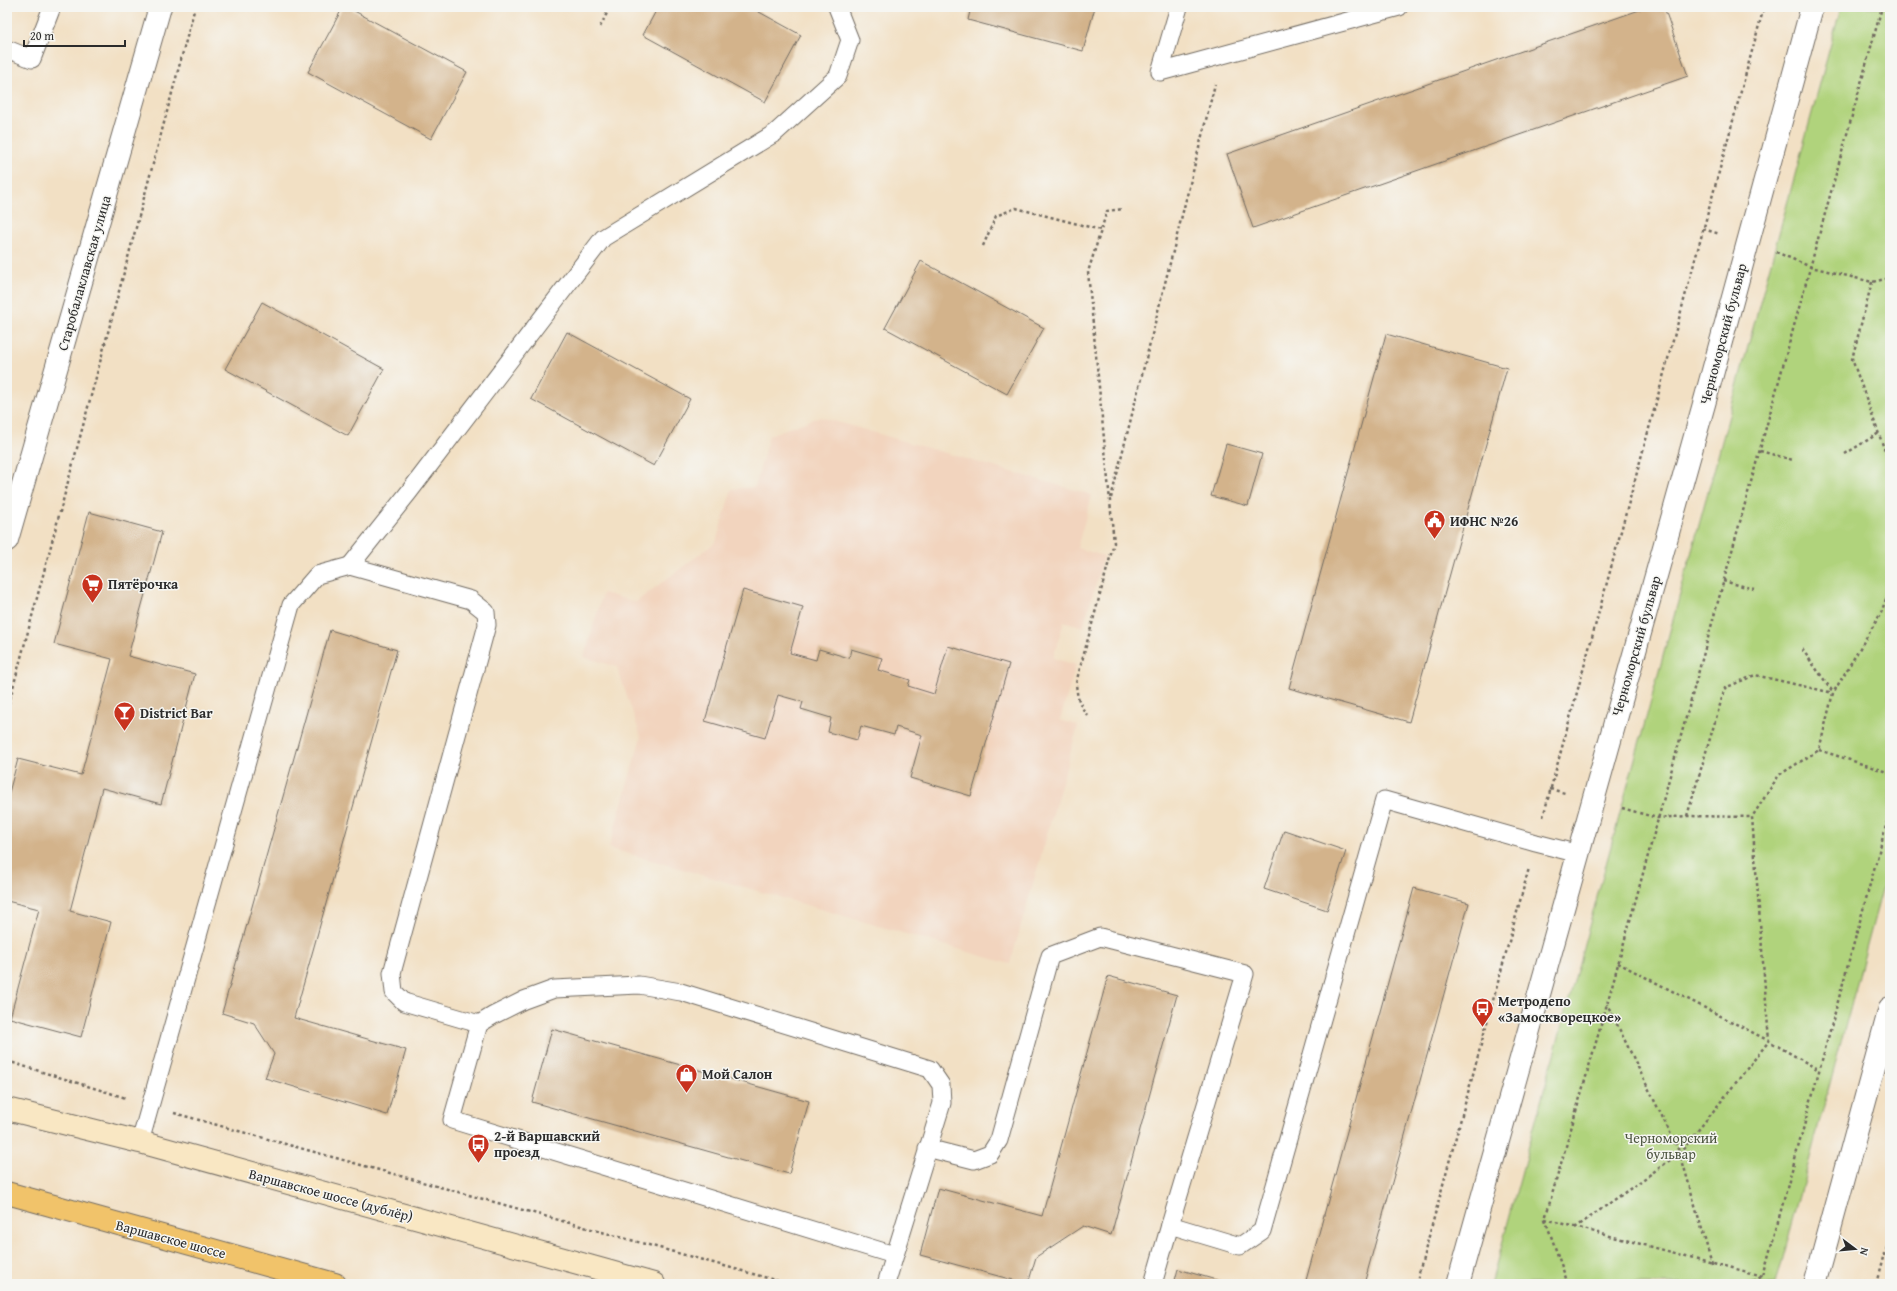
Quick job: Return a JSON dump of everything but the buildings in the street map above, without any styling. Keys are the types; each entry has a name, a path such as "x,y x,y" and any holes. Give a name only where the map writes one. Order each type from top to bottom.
{"main road":[{"name":"Варшавское шоссе (дублёр)","path":"7,1109 140,1142 654,1284"},
{"name":"Варшавское шоссе","path":"7,1194 335,1284"}],"street":[{"name":"Старобалаклавская улица","path":"7,540 160,7"},
{"name":"Черноморский бульвар","path":"1458,1284 1749,242 1812,7"},
{"path":"1815,1284 1886,1043 1890,1008"}],"lane":[{"path":"7,49 32,59 52,7"},
{"path":"350,566 409,492 602,238 775,133 838,76 850,40 837,7"},
{"path":"1179,7 1160,72 1399,7"},
{"path":"140,1142 291,605 316,575 350,566 470,600 486,612 487,625 392,973 394,992 404,1002 479,1024"},
{"path":"1170,1225 1240,1246 1262,1231 1384,800 1579,854"},
{"path":"927,1148 974,1160 990,1154 996,1145 1001,1132 1050,956 1100,937 1245,974 1153,1284"},
{"path":"886,1284 942,1103 941,1085 930,1069 681,992 639,985 554,989 524,1000 479,1024 452,1120 894,1255"}],"path":[{"path":"7,710 195,7"},
{"path":"600,27 610,7"},
{"path":"1416,1284 1764,7"},
{"path":"1568,1284 1545,1219 1607,1004 1882,7"},
{"path":"1110,501 1223,55"},
{"path":"983,246 996,216 1016,208 1101,230"},
{"path":"1088,716 1080,707 1076,683 1114,543 1088,272 1107,211 1123,209"},
{"path":"1704,229 1749,242 1811,266 1872,282 1890,278"},
{"path":"1872,282 1852,359 1890,465"},
{"path":"1845,454 1879,433"},
{"path":"1760,451 1793,460"},
{"path":"1723,581 1754,589"},
{"path":"1575,1228 1680,1154 1769,1041 1752,817 1779,775 1819,750 1833,693 1881,613 1890,588"},
{"path":"1802,649 1833,693"},
{"path":"1752,817 1687,816 1725,688 1755,675 1833,693"},
{"path":"1819,750 1890,773"},
{"path":"1748,1284 1763,1276 1890,811"},
{"path":"1618,963 1769,1041 1819,1070"},
{"path":"1607,1004 1680,1154 1712,1264"},
{"path":"7,1061 151,1106 789,1284"},
{"path":"1545,1219 1712,1264 1763,1276"},
{"path":"1876,1284 1890,1231"}],"shaded area":[{"path":"820,417 1092,495 1077,548 1104,556 1083,627 1064,621 1053,658 1076,665 1060,720 1078,726 1010,964 609,848 641,737 617,667 584,657 603,593 636,602 716,542 732,489 755,487 769,435"}],"green space":[{"name":"Черноморский бульвар","path":"1841,7 1890,7 1890,860 1776,1284 1491,1284"}],"place":[{"name":"ИФНС №26","path":"1435,540"},
{"name":"Пятёрочка","path":"92,604"},
{"name":"District Bar","path":"125,732"},
{"name":"Метродепо «Замоскворецкое»","path":"1482,1028"},
{"name":"Мой Салон","path":"687,1094"},
{"name":"2-й Варшавский проезд","path":"478,1164"}]}
